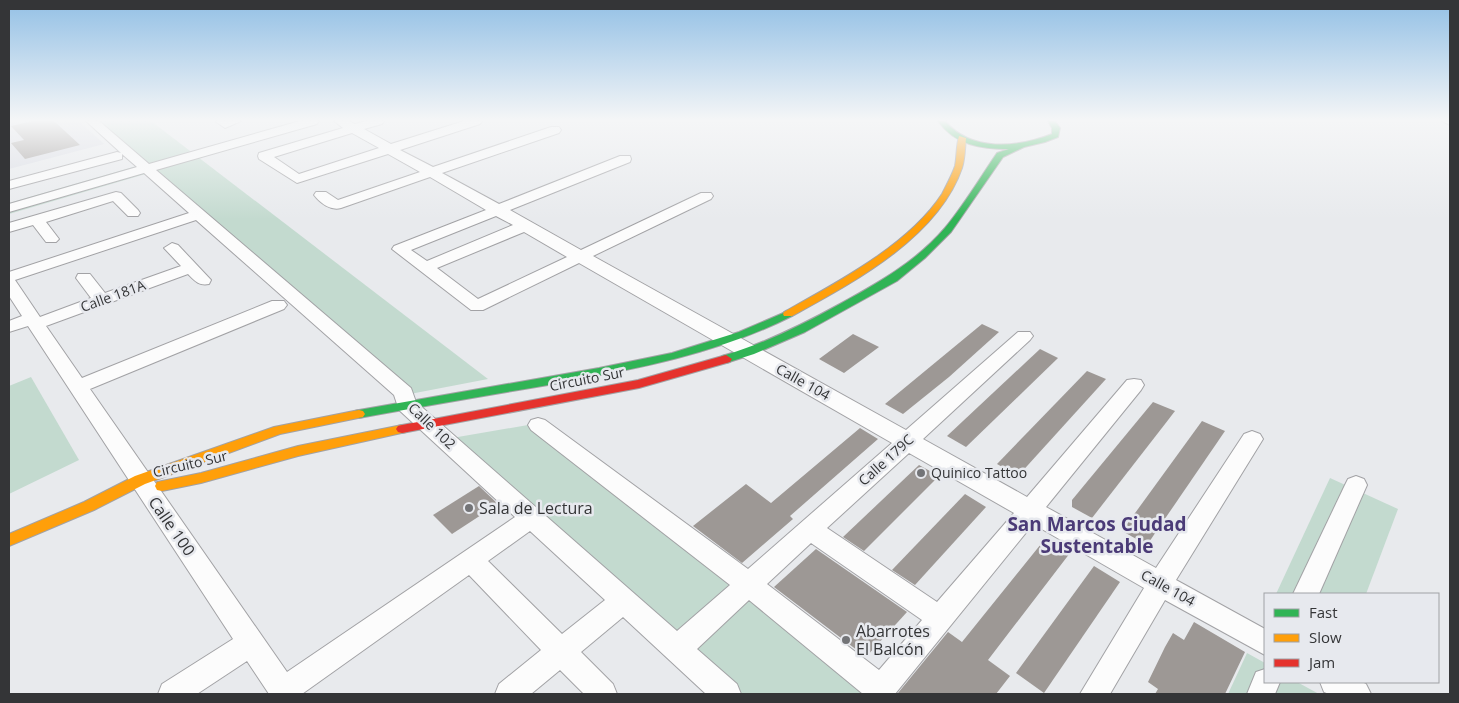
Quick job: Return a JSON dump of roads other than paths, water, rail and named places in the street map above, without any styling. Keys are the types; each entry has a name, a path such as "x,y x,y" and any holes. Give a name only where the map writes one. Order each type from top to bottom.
{"street":[{"name":"Calle 102","path":"130,154 404,393 406,405 727,694"},
{"path":"9,208 196,154"},
{"path":"270,154 264,156 297,179 374,154"},
{"name":"Calle 104","path":"398,154 1264,642"},
{"path":"322,195 336,205 485,154"},
{"name":"Circuito Sur","path":"9,540 278,430 406,405 499,391 648,362 728,340 770,324 856,276 924,222 950,191 963,154"},
{"name":"Circuito Sur","path":"143,485 201,478 298,451 427,424 639,384 750,352 801,330 892,279 922,256 948,230 1000,155 1003,154"},
{"path":"9,185 117,156"},
{"path":"626,159 400,249 477,306 706,196"},
{"path":"9,228 116,196 133,213"},
{"path":"9,277 191,217"},
{"path":"37,220 51,239"},
{"path":"426,267 525,226"},
{"name":"Calle 181A","path":"9,327 197,274 172,248"},
{"path":"84,278 102,300"},
{"name":"Calle 100","path":"9,283 284,693"},
{"path":"77,387 278,305"},
{"name":"Calle 179C","path":"676,650 1024,336"},
{"path":"538,425 748,584 879,692 1134,386"},
{"path":"1094,694 1160,584 1252,439"},
{"path":"1306,593 1356,485"},
{"path":"284,693 531,518"},
{"path":"810,529 941,619"},
{"path":"471,561 603,694"},
{"path":"509,694 622,601"},
{"path":"172,694 251,643"},
{"path":"1336,683 1356,694"}],"place":[{"name":"Quinico Tattoo","path":"921,473"},
{"name":"Sala de Lectura","path":"469,508"},
{"name":"Abarrotes El Balcón","path":"846,640"}],"district":[{"name":"San Marcos Ciudad Sustentable","path":"1097,535"}]}
